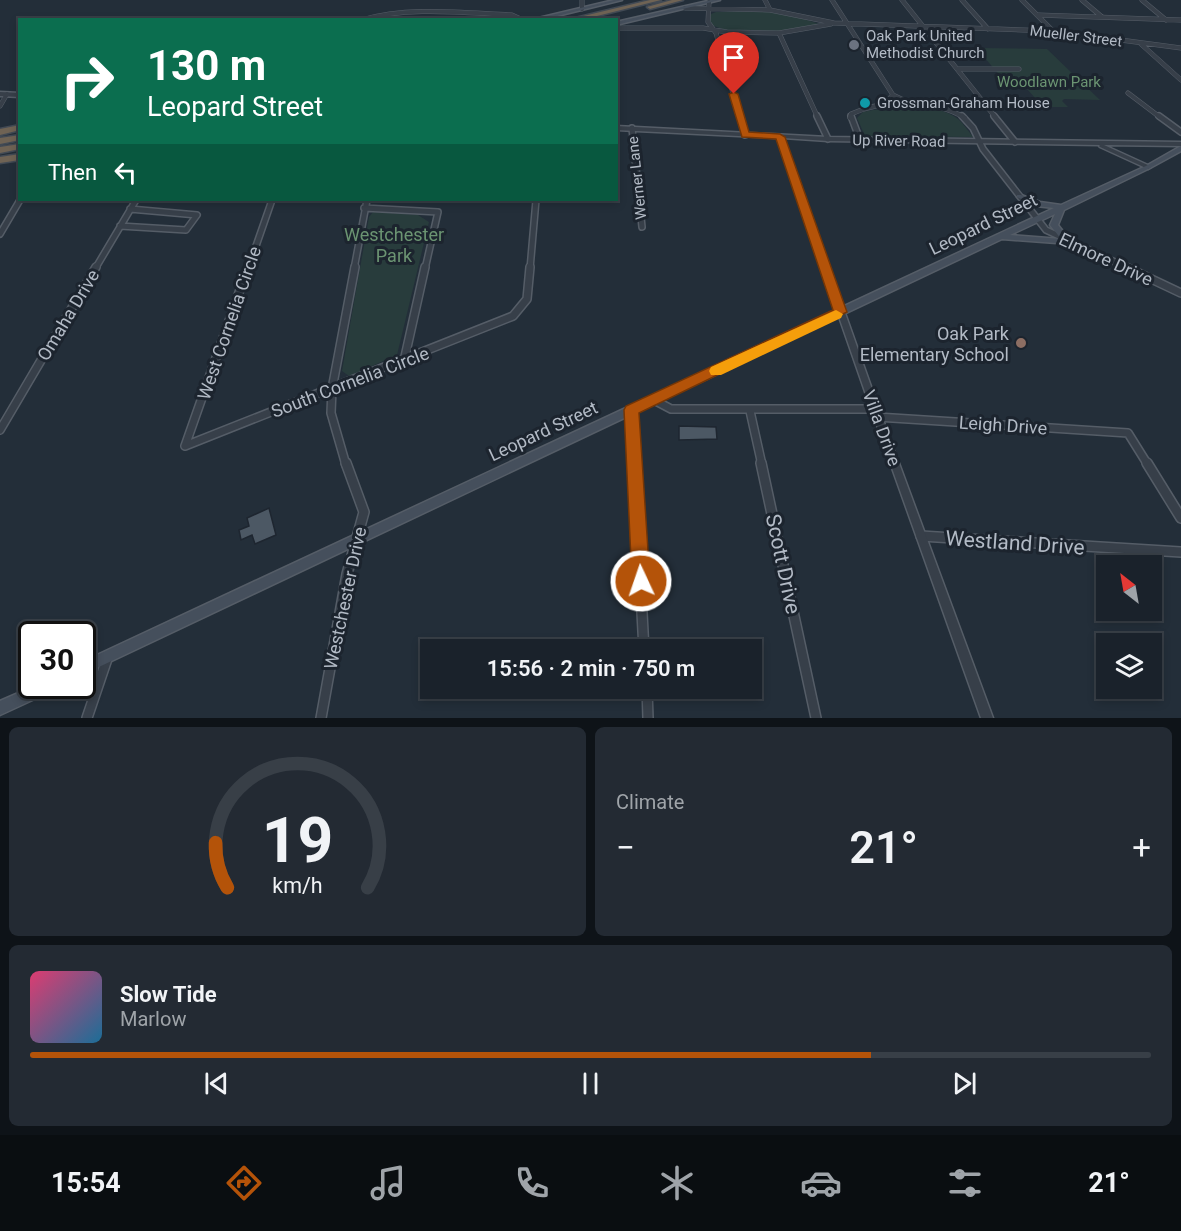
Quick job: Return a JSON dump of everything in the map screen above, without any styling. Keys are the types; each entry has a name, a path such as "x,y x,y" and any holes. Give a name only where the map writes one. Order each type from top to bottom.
{"highway":[{"path":"579,18 658,0"},
{"path":"604,18 680,0"},
{"path":"0,131 18,126"},
{"path":"0,141 18,137"},
{"path":"0,150 18,146"},
{"path":"0,161 18,158"}],"main road":[{"path":"541,18 620,0"},
{"path":"618,25 718,0"},
{"name":"Leopard Street","path":"96,662 1000,237 1148,166 1181,146"},
{"path":"1019,196 1039,204 1061,207 1054,225 1067,242"},
{"path":"1000,237 1039,237 1067,242"},
{"path":"0,708 19,699"}],"street":[{"path":"582,0 582,9"},
{"path":"765,0 770,10"},
{"path":"832,0 893,95 916,106"},
{"path":"902,0 1015,142"},
{"path":"962,0 988,29"},
{"path":"1022,0 1053,31"},
{"path":"1082,0 1102,17"},
{"path":"1142,0 1166,20"},
{"path":"709,2 705,18 716,33 745,135"},
{"name":"Mueller Street","path":"685,8 770,10 848,24 1053,31 1181,48"},
{"path":"428,14 434,18"},
{"path":"369,18 379,15 428,14 512,15 519,18"},
{"path":"449,18 456,15"},
{"path":"1038,15 1181,20"},
{"path":"629,21 628,25 634,28"},
{"path":"618,26 779,33 834,23"},
{"path":"779,33 828,140"},
{"path":"1141,44 1181,80"},
{"path":"957,69 1019,69"},
{"path":"1128,93 1181,132"},
{"path":"0,94 18,95"},
{"path":"0,106 8,94"},
{"path":"881,106 893,95"},
{"path":"860,140 850,119 851,114 866,107 916,106"},
{"name":"Elmore Drive","path":"916,106 936,107 957,113 965,118 1019,196 1046,230 1067,242 1181,293"},
{"name":"Up River Road","path":"618,128 828,140 1181,146"},
{"name":"Werner Lane","path":"632,129 642,227"},
{"name":"Villa Drive","path":"780,137 840,312 987,718"},
{"path":"1087,144 1103,146 1148,166"},
{"path":"0,234 19,201"},
{"name":"Omaha Drive","path":"0,430 135,201"},
{"name":"West Cornelia Circle","path":"185,446 272,201"},
{"name":"Westchester Drive","path":"321,718 346,574 364,512 337,441 331,413 332,388 367,201"},
{"name":"South Cornelia Circle","path":"185,446 513,316 527,299 536,201"},
{"path":"364,208 438,212 404,361"},
{"path":"120,226 186,230 196,215 130,209"},
{"name":"Leigh Drive","path":"654,400 671,409 876,413 1128,433 1181,518"},
{"path":"631,410 643,639"},
{"name":"Scott Drive","path":"750,411 816,718"},
{"name":"Westland Drive","path":"921,536 1181,552"},
{"path":"87,718 108,656"},
{"path":"647,699 648,718"}],"green space":[{"path":"764,11 788,14 819,24 779,31 744,32 716,27 708,21 709,15 716,12"},
{"name":"Woodlawn Park","path":"976,48 1047,49 1100,100 1064,99 1062,101 1068,107 1043,107 1019,80 1004,80"},
{"path":"928,108 939,110 958,119 973,137 865,136 857,118 863,112"},
{"name":"Westchester Park","path":"373,212 418,215 429,222 397,355 349,376 342,371 369,217"}],"building":[{"path":"679,426 716,427 717,439 679,440"},
{"path":"269,508 276,535 255,544 252,535 241,540 239,530 249,526 247,518"}],"slow traffic":[{"path":"716,371 836,314"}],"place":[{"name":"Oak Park United Methodist Church","path":"854,45"},
{"name":"Grossman-Graham House","path":"865,103"},
{"name":"Oak Park Elementary School","path":"1021,343"}],"route":[{"path":"641,581 631,410 840,312 780,137 745,135 734,94"}]}
